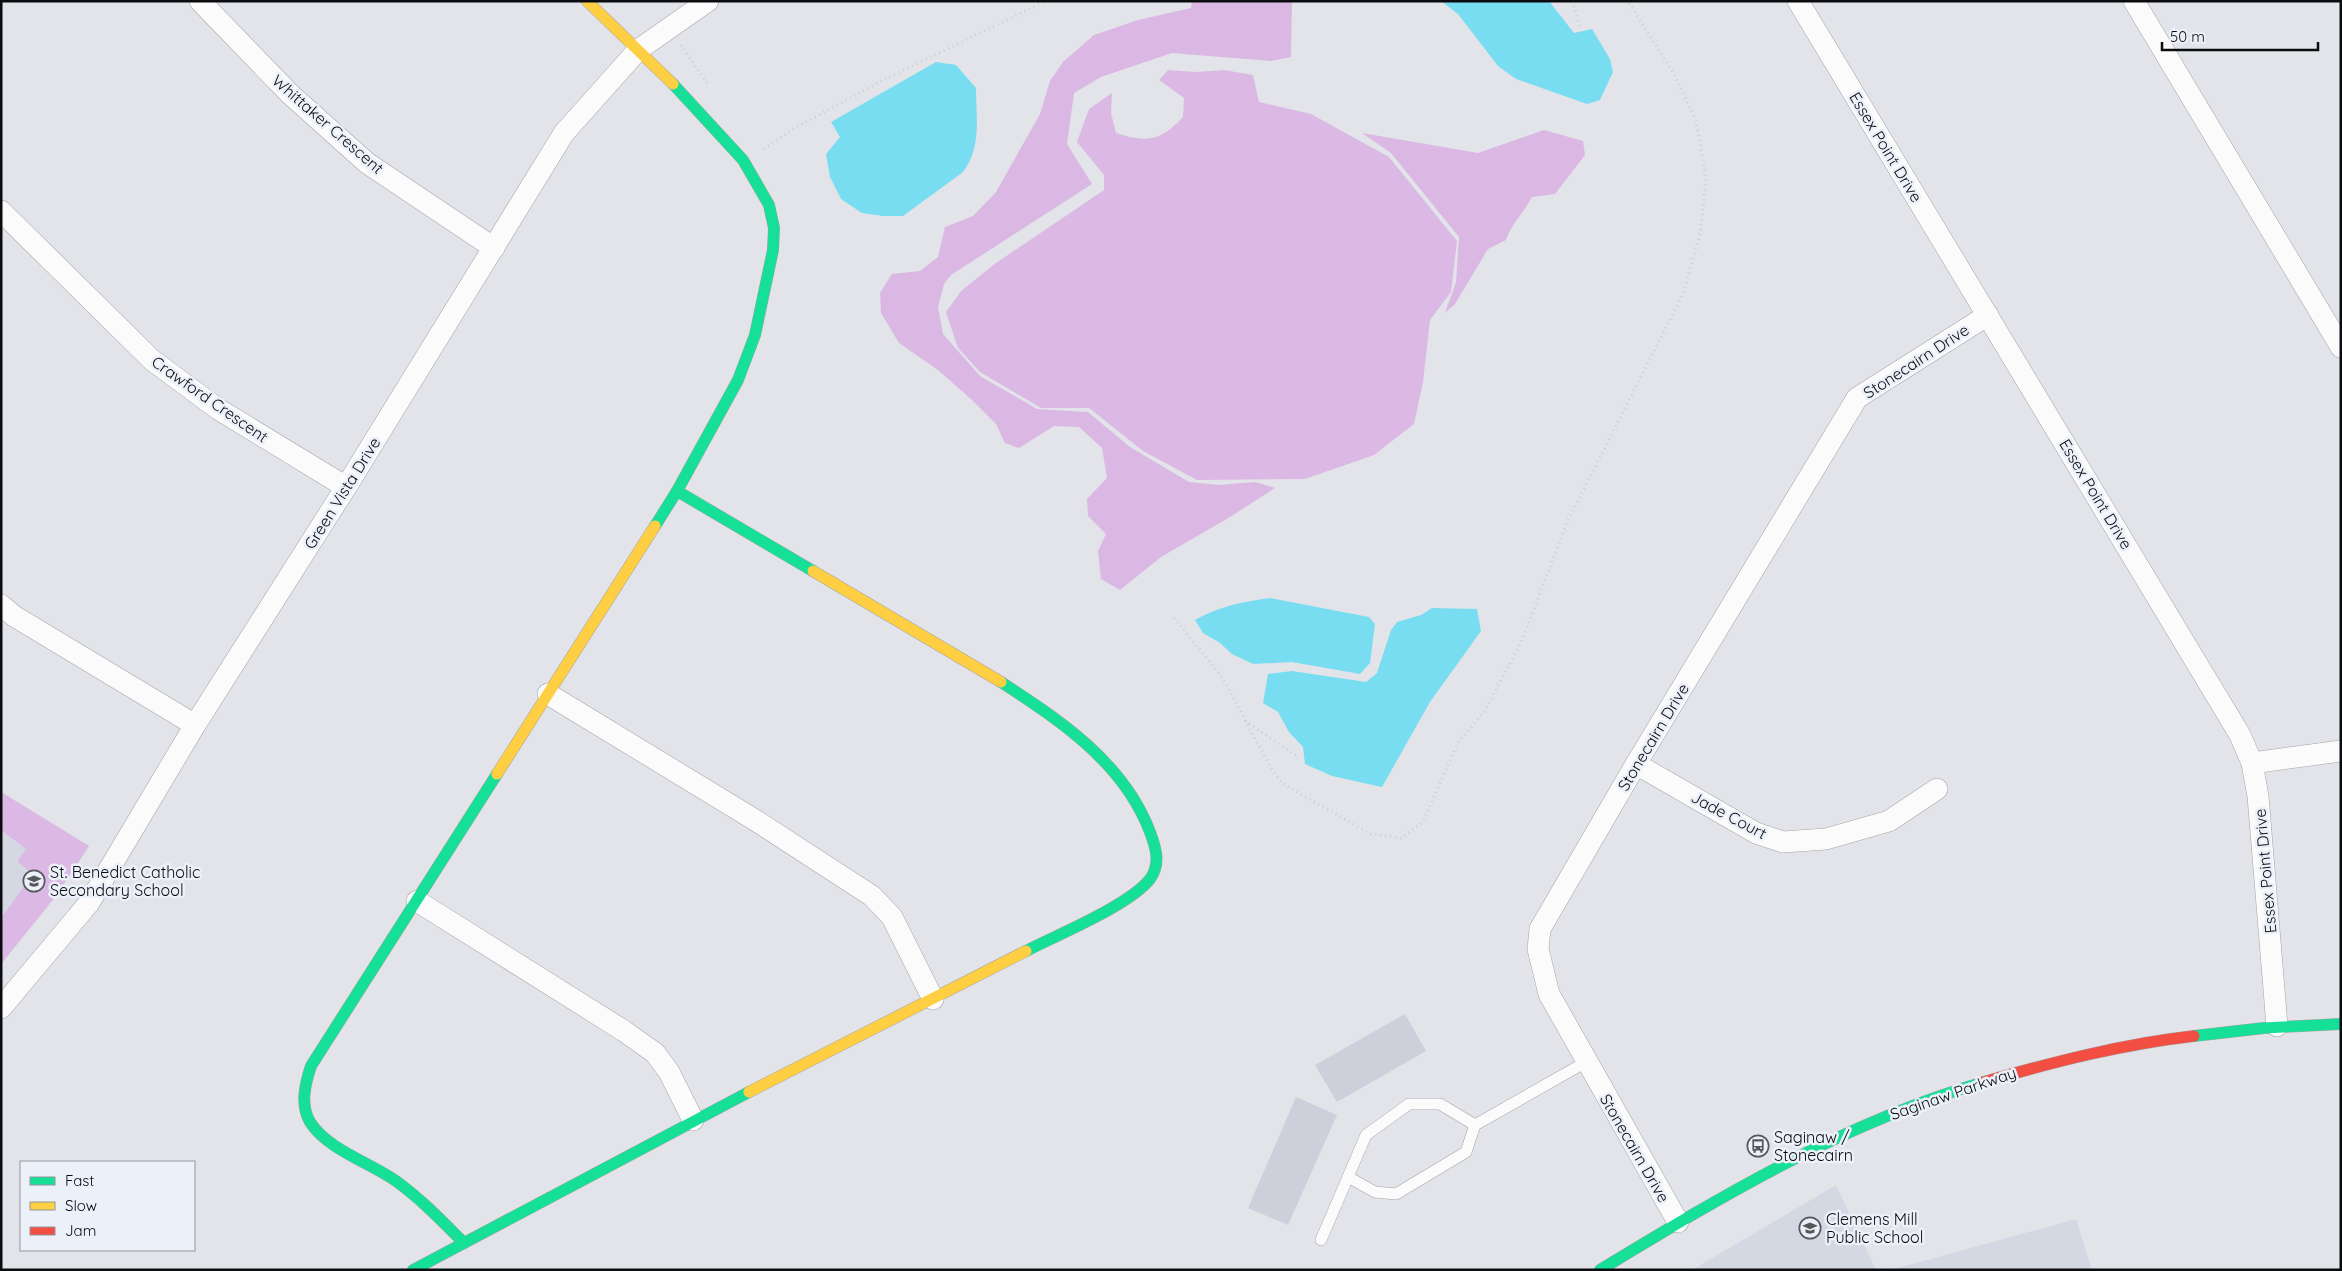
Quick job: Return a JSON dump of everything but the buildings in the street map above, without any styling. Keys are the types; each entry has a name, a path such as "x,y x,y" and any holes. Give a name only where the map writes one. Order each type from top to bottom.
{"street":[{"name":"Whittaker Crescent","path":"200,1 290,94 367,163 494,248"},
{"path":"464,1243 418,1197 385,1173 315,1129 307,1116 304,1085 311,1066 677,491 738,380 755,335 773,250 774,228 769,205 743,160 658,68 587,1"},
{"name":"Green Vista Drive","path":"1,1008 88,903 194,725 346,487 564,133 638,50 708,1"},
{"name":"Essex Point Drive","path":"1798,1 2240,735 2252,763 2258,796 2277,1026"},
{"path":"2134,1 2341,347"},
{"name":"Crawford Crescent","path":"1,211 152,360 218,409 346,487"},
{"name":"Stonecairn Drive","path":"1678,1222 1549,994 1538,949 1540,929 1636,764 1858,398 1988,315"},
{"path":"413,1270 693,1120 1112,908 1142,889 1153,874 1157,860 1154,842 1145,819 1115,771 1088,746 1043,712 944,649 677,491"},
{"path":"1,605 14,616 194,725"},
{"path":"548,694 755,820 872,896 892,918 933,999"},
{"path":"2252,763 2341,751"},
{"name":"Jade Court","path":"1636,764 1756,833 1783,842 1826,839 1889,821 1936,789"},
{"path":"417,901 616,1026 655,1053 669,1072 693,1120"},
{"name":"Saginaw Parkway","path":"1600,1270 1678,1222 1761,1175 1824,1144 1938,1097 2009,1073 2102,1050 2170,1038 2277,1026 2341,1024"}],"lane":[{"path":"1348,1176 1375,1192 1396,1194 1466,1152 1475,1125 1586,1062"},
{"path":"1321,1240 1366,1135 1409,1104 1440,1104 1475,1125"}],"path":[{"path":"761,152 793,129 885,79 1046,1"},
{"path":"1572,1 1580,27"},
{"path":"1174,618 1222,677 1273,772 1286,786 1371,834 1401,838 1423,822 1458,742 1484,712 1522,638 1567,522 1684,292 1700,234 1706,179 1696,121 1674,74 1628,1"},
{"path":"1245,721 1298,757"}],"shaded area":[{"path":"1192,1 1292,1 1291,57 1271,61 1172,53 1101,77 1074,93 1067,144 1092,184 951,275 944,284 938,307 943,334 980,376 1037,409 1088,412 1130,447 1189,482 1218,485 1255,482 1275,488 1230,517 1161,557 1120,590 1101,579 1098,551 1106,534 1088,516 1087,499 1107,478 1102,448 1079,427 1054,426 1019,448 1005,443 996,424 972,400 938,370 899,343 881,313 880,293 892,274 920,271 938,257 945,227 973,216 996,192 1040,114 1050,81 1063,62 1094,35 1138,20 1191,8"},
{"path":"1168,70 1196,72 1224,70 1253,75 1259,102 1311,114 1389,157 1457,241 1451,292 1430,320 1423,382 1414,424 1374,455 1305,479 1197,480 1143,451 1089,408 1041,408 980,372 958,348 946,312 961,291 996,263 1104,190 1104,175 1077,142 1089,109 1112,93 1111,113 1116,133 1145,139 1153,138 1168,131 1183,117 1184,98 1159,80"},
{"path":"1544,130 1583,141 1585,155 1555,194 1532,197 1506,240 1488,249 1455,304 1445,313 1456,282 1459,237 1391,153 1362,133 1478,153"},
{"name":"St. Benedict Catholic Secondary School","path":"1,792 89,846 56,896 1,964"},
{"name":"St. Benedict Catholic Secondary School","path":"1,792 89,846 56,896 1,964 1,918 33,874 19,863 18,860 26,849 1,830"},
{"name":"Clemens Mill Public School","path":"1836,1185 1876,1270 1692,1270"},
{"name":"Clemens Mill Public School","path":"2076,1219 2092,1270 1891,1270"}],"water":[{"path":"1441,1 1549,1 1574,33 1592,29 1610,59 1613,72 1600,100 1587,104 1516,79 1498,66 1458,14"},
{"path":"936,62 956,65 976,88 977,132 969,162 963,172 903,216 862,213 841,199 830,177 826,154 840,137 831,122"},
{"path":"1270,598 1369,617 1375,624 1370,663 1360,674 1292,662 1253,664 1232,654 1220,643 1203,633 1195,620 1231,605"},
{"path":"1432,608 1477,609 1481,631 1430,702 1382,787 1332,776 1305,764 1303,747 1289,732 1278,712 1263,703 1268,674 1292,671 1366,682 1377,673 1391,630 1397,622 1421,615"}],"traffic: fast":[{"path":"655,526 677,491 738,380 755,335 773,250 774,228 769,205 743,160 673,84"},
{"path":"677,491 813,571"},
{"path":"1001,682 1068,728 1107,764 1139,807 1150,832 1156,856 1155,868 1150,879 1127,899 1092,919 1026,951"},
{"path":"464,1243 431,1210 396,1181 338,1148 318,1132 307,1115 304,1094 311,1066 497,774"},
{"path":"2194,1036 2264,1028 2341,1024"},
{"path":"1600,1270 1692,1215 1786,1163 1883,1118 1984,1082"},
{"path":"413,1270 749,1092"}],"traffic: slow":[{"path":"587,1 673,84"},
{"path":"497,774 655,526"},
{"path":"813,571 1001,682"},
{"path":"749,1092 1026,951"}],"traffic: jam":[{"path":"1984,1082 2088,1054 2167,1039 2194,1036"}],"place":[{"name":"St. Benedict Catholic Secondary School","path":"34,881"},
{"name":"Saginaw / Stonecairn","path":"1758,1146"},
{"name":"Clemens Mill Public School","path":"1810,1228"}]}
